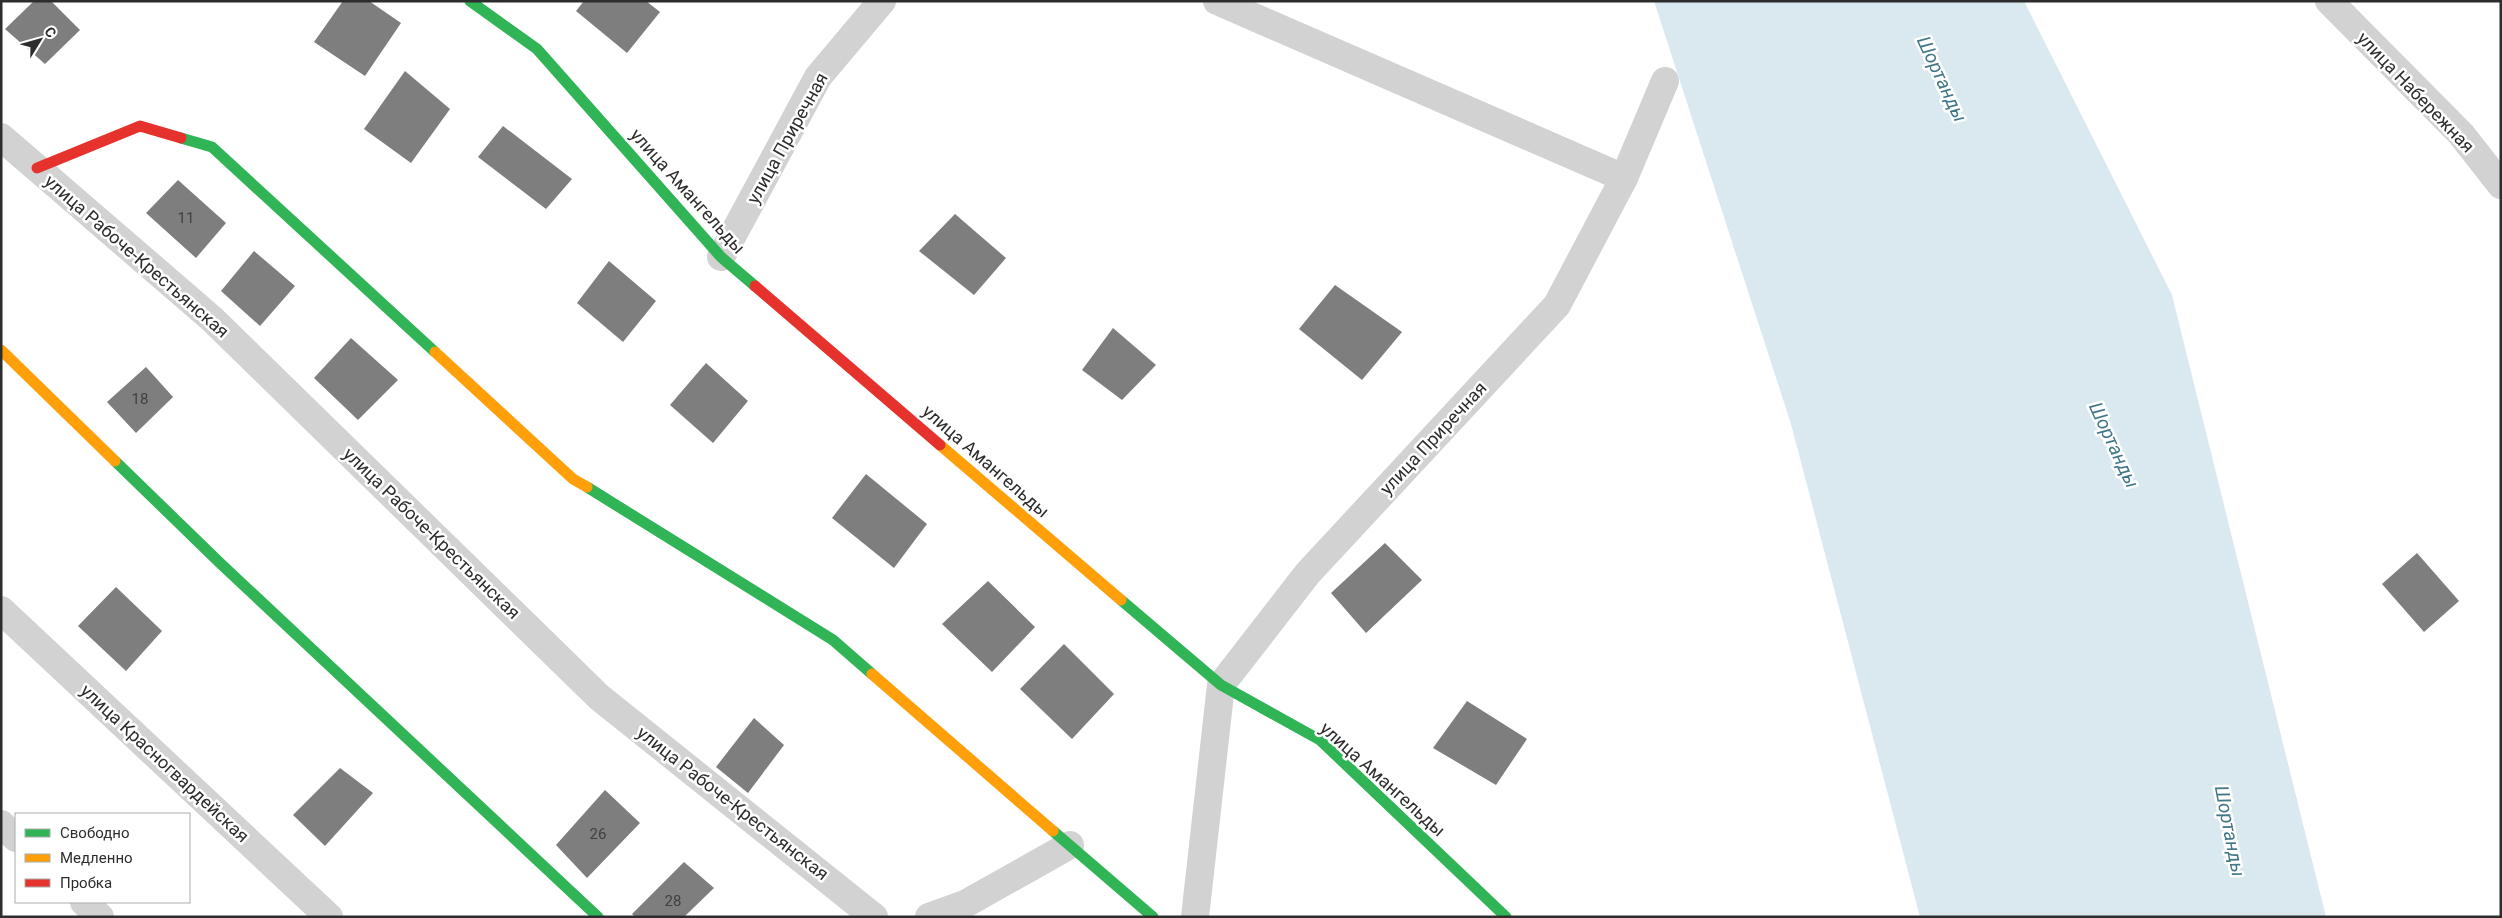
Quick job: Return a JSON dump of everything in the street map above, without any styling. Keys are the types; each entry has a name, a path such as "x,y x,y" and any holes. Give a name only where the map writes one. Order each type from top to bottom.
{"street":[{"name":"улица Амангельды","path":"470,1 537,49 721,258 1221,685 1320,740 1506,917"},
{"name":"улица Приречная","path":"721,258 818,77 882,1"},
{"path":"1217,1 1624,178"},
{"name":"улица Набережная","path":"2329,1 2461,134 2501,185"},
{"name":"улица Приречная","path":"1221,685 1308,572 1557,305 1624,178 1665,81"},
{"path":"37,168 140,126 212,147 573,480 833,640 1152,917"},
{"name":"улица Рабоче-Крестьянская","path":"1,137 212,319 599,697 874,917"},
{"path":"1,350 220,563 598,917"},
{"name":"улица Красногвардейская","path":"1,610 329,917"},
{"path":"1195,917 1221,685"},
{"path":"1,824 15,837"},
{"path":"930,917 965,904 1070,845"},
{"path":"85,903 100,917"}],"water":[{"name":"Шортанды","path":"1654,1 2024,1 2172,295 2326,917 1920,917 1791,424"}],"building":[{"path":"34,1 51,1 80,30 45,64 5,29"},
{"path":"343,1 369,1 401,23 365,76 314,42"},
{"path":"584,1 646,1 660,12 627,53 576,11"},
{"path":"405,71 450,109 411,163 364,129"},
{"path":"503,126 572,179 546,209 478,157"},
{"path":"178,180 226,223 196,258 146,213"},
{"path":"955,214 1006,258 974,295 919,251"},
{"path":"254,251 295,286 260,326 221,291"},
{"path":"609,261 656,301 623,342 577,303"},
{"path":"1335,285 1402,332 1362,380 1299,329"},
{"path":"1113,328 1156,365 1122,400 1082,370"},
{"path":"351,338 398,380 358,420 314,378"},
{"path":"706,363 748,401 713,443 670,405"},
{"path":"146,367 173,397 136,433 107,402"},
{"path":"866,474 927,524 894,568 832,518"},
{"path":"1385,543 1422,580 1366,633 1331,593"},
{"path":"2417,553 2459,601 2424,632 2382,584"},
{"path":"988,581 1035,627 992,672 942,624"},
{"path":"116,587 162,631 126,671 78,626"},
{"path":"1064,644 1114,694 1072,739 1020,689"},
{"path":"1467,701 1527,739 1496,785 1433,748"},
{"path":"754,718 784,745 748,793 716,767"},
{"path":"340,768 373,793 325,846 293,815"},
{"path":"605,790 640,823 587,878 556,845"},
{"path":"684,862 714,888 684,917 635,917 632,914"}],"traffic: fast":[{"path":"470,1 537,49 721,257 755,286"},
{"path":"181,138 212,147 435,352"},
{"path":"115,461 220,563 598,917"},
{"path":"587,487 833,640 872,674"},
{"path":"1121,600 1221,685 1320,740 1506,917"},
{"path":"1053,831 1153,917"}],"traffic: slow":[{"path":"1,350 115,461"},
{"path":"435,352 573,479 587,487"},
{"path":"940,445 1121,600"},
{"path":"872,674 1053,831"}],"traffic: jam":[{"path":"37,168 140,126 181,138"},
{"path":"755,286 940,445"}]}
